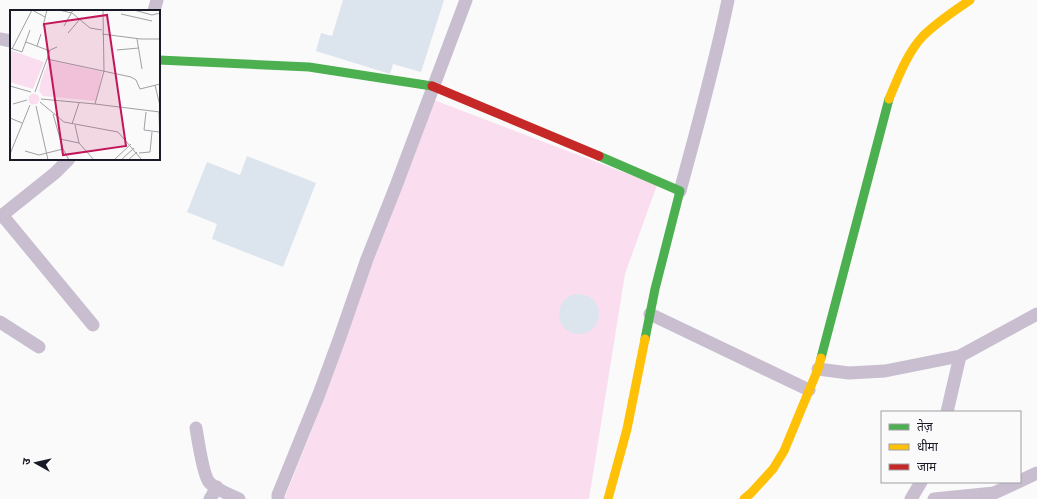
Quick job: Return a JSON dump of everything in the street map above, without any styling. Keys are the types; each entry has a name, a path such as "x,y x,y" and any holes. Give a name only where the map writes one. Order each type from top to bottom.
{"street":[{"path":"154,10 157,0"},
{"path":"278,499 278,495 319,394 367,259 466,0"},
{"path":"608,499 627,429 655,289 700,120 728,0"},
{"path":"744,499 773,469 784,451 818,369 889,99 902,68 917,43 932,27 970,0"},
{"path":"0,39 10,41"},
{"path":"160,60 310,67 434,86 680,191"},
{"path":"68,160 55,173 1,216 93,326"},
{"path":"650,314 809,390"},
{"path":"818,369 849,373 885,371 960,356 1037,314"},
{"path":"0,322 39,347"},
{"path":"947,411 960,356"},
{"path":"196,428 205,473 213,493 239,499"},
{"path":"1021,481 1037,473"},
{"path":"911,499 920,483"},
{"path":"934,499 994,496 1017,483"}],"shaded area":[{"path":"434,100 657,185 625,274 589,499 284,499 313,427 372,260"}],"building":[{"path":"343,0 444,0 421,72 393,64 390,74 316,51 321,33 332,36"},
{"path":"247,156 316,183 283,267 212,239 217,224 187,212 207,162 240,175"},
{"path":"583,294 590,297 596,303 599,314 598,322 590,331 583,334 575,334 568,331 560,322 559,310 562,303 571,295"}],"traffic: fast":[{"path":"160,60 309,67 432,86"},
{"path":"821,358 889,99"},
{"path":"599,156 680,191 655,289 645,339"}],"traffic: slow":[{"path":"889,99 903,66 917,43 934,26 970,0"},
{"path":"608,499 627,429 645,339"},
{"path":"744,499 773,469 784,451 818,369 821,358"}],"traffic: jam":[{"path":"432,86 599,156"}]}
